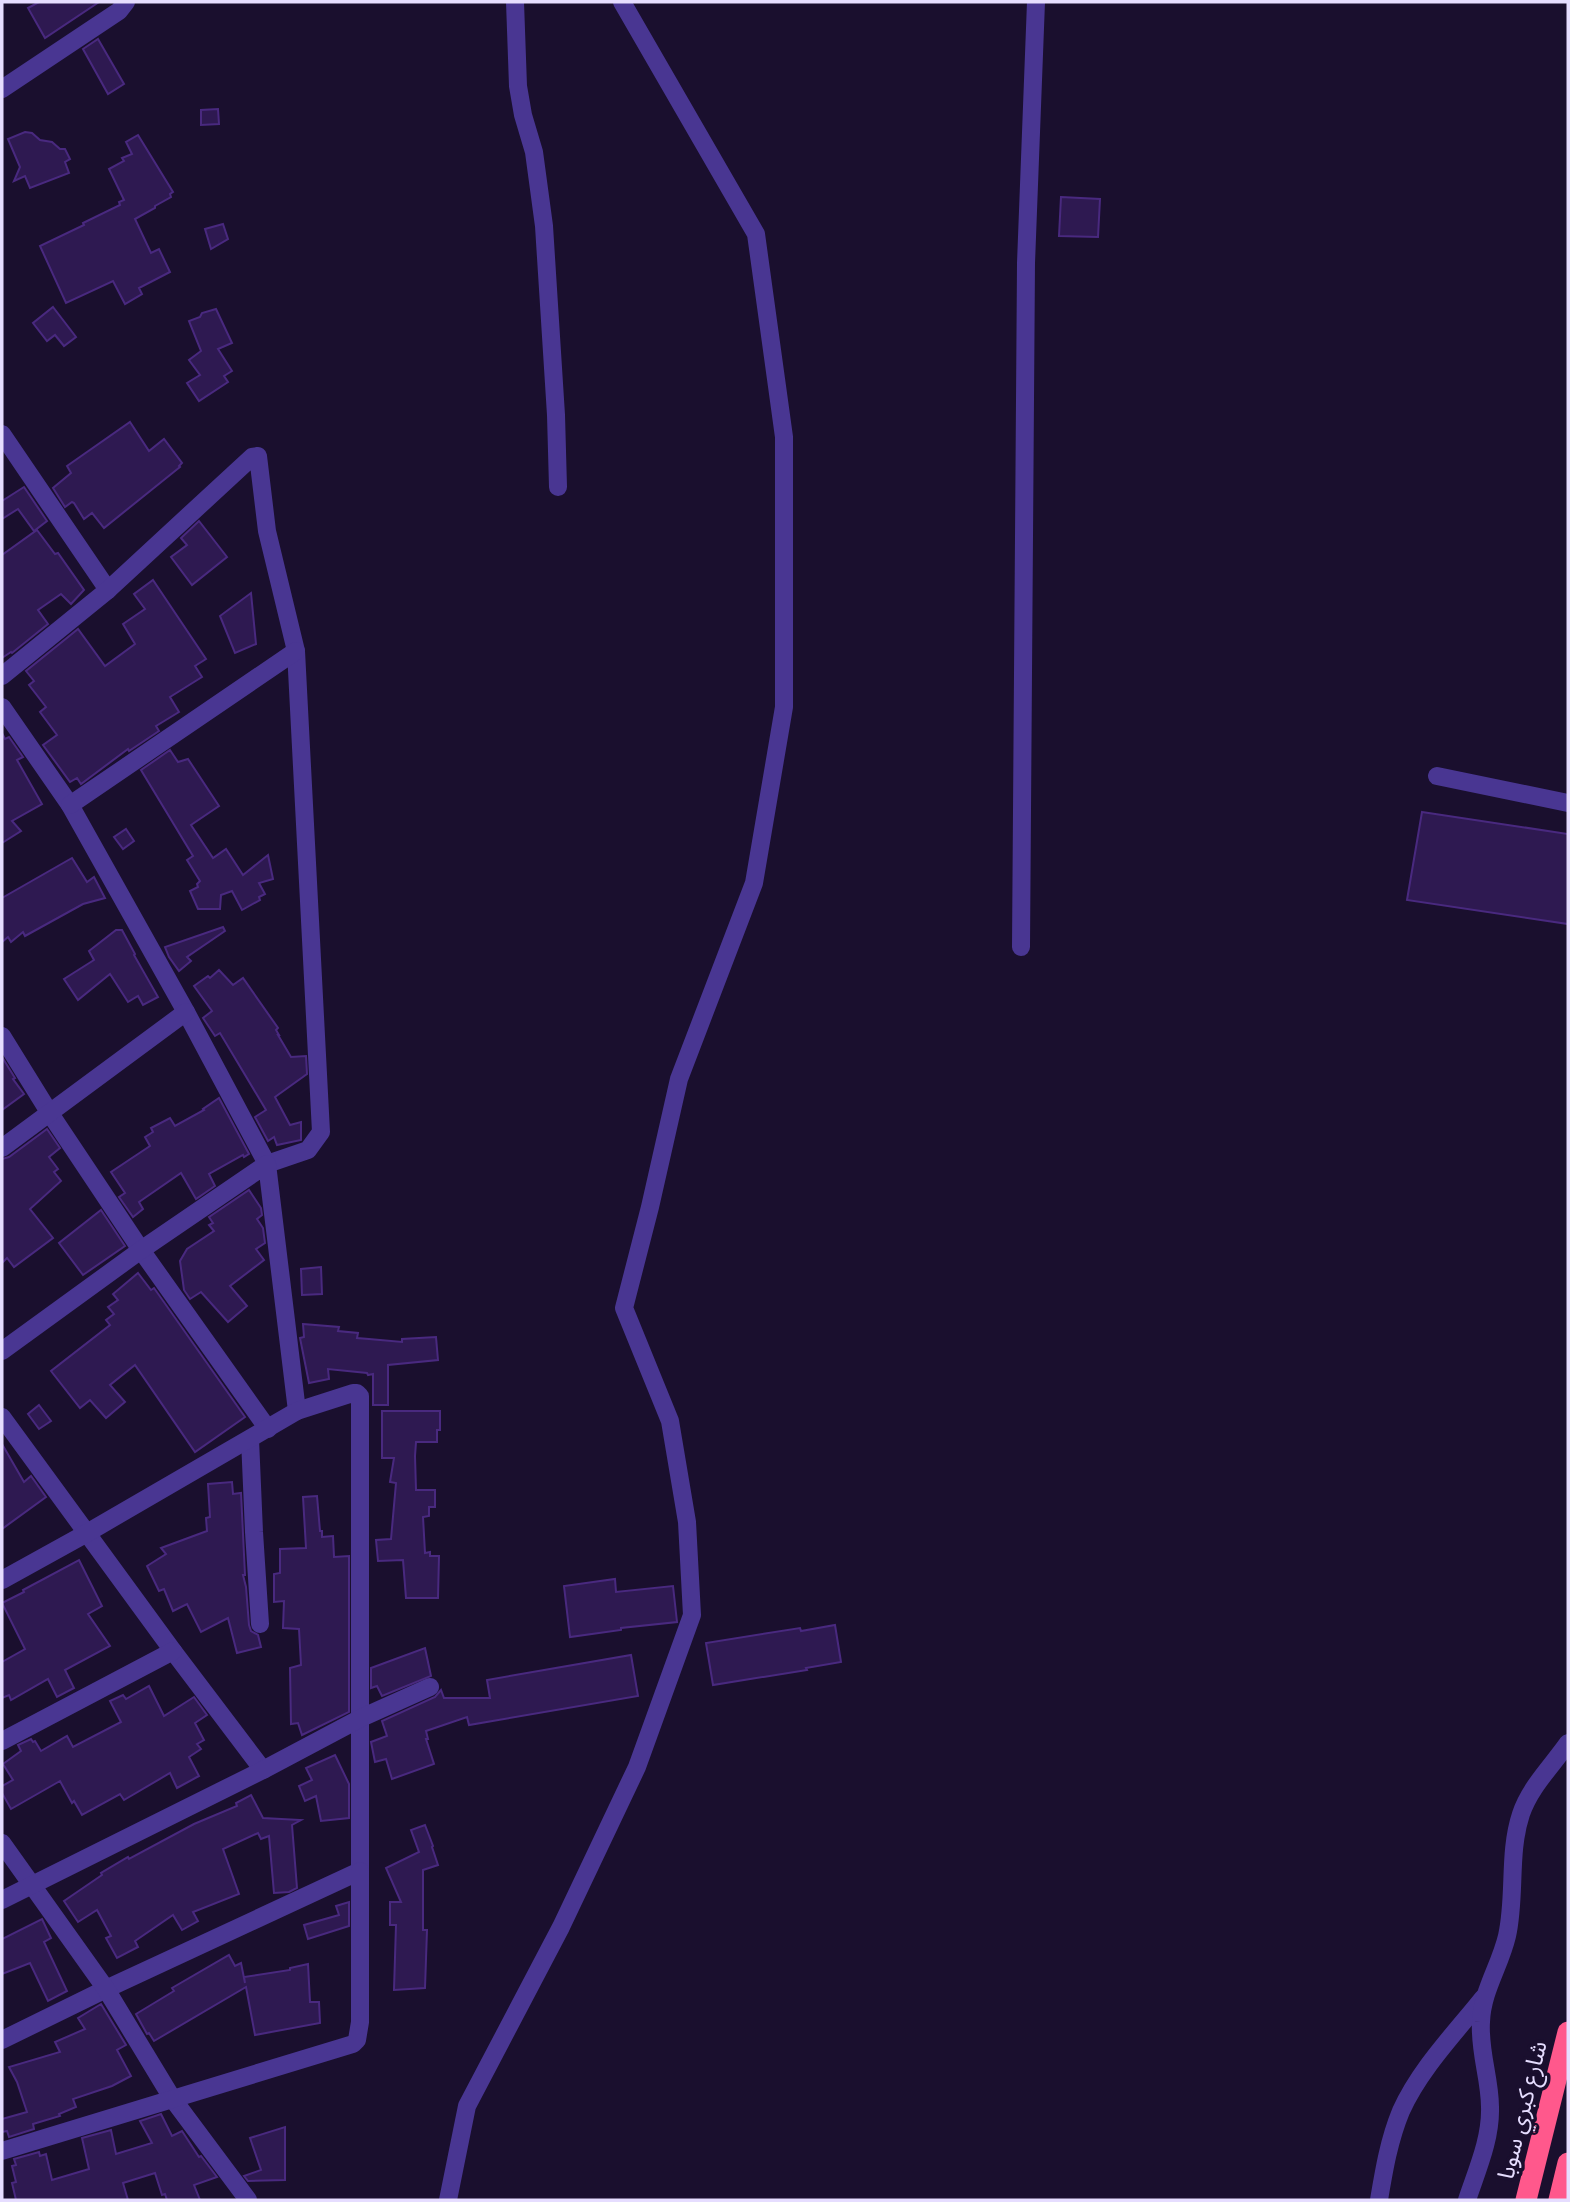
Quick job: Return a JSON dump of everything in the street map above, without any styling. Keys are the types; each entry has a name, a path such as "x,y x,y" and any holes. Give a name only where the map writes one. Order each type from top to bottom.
{"highway":[{"name":"شارع كبري سوبا","path":"1526,2200 1568,2032"},
{"path":"1559,2200 1568,2163"}],"street":[{"path":"2,89 119,11 126,2"},
{"path":"515,2 518,86 534,152 544,226 558,487"},
{"path":"448,2200 467,2106 561,1927 637,1767 692,1615 687,1521 670,1421 624,1308 679,1079 754,883 784,707 784,438 756,234 622,2"},
{"path":"1021,947 1026,262 1036,2"},
{"path":"2,434 108,590"},
{"path":"2,676 108,590 255,454 260,458 267,531 296,652 321,1132 308,1150 267,1164 141,1250 2,1352"},
{"path":"70,805 296,652"},
{"path":"2,707 70,805 186,1012 267,1164 298,1411"},
{"path":"1437,776 1568,803"},
{"path":"2,1148 186,1012"},
{"path":"2,1036 141,1250 268,1429"},
{"path":"2,1580 87,1534 298,1411 357,1393 361,1401 360,2022 357,2040 345,2047 2,2151"},
{"path":"2,1417 263,1769"},
{"path":"250,1439 260,1624"},
{"path":"2,1741 173,1651"},
{"path":"2,1900 361,1718 430,1687"},
{"path":"1379,2200 1391,2140 1408,2099 1422,2075 1483,1998 1498,1965 1513,1903 1515,1842 1521,1814 1531,1792 1568,1743"},
{"path":"2,1843 106,1989 172,2098 248,2200"},
{"path":"2,2040 360,1871"},
{"path":"1467,2200 1489,2131 1490,2108 1481,2039 1483,1998"}],"building":[{"path":"39,2 99,2 45,38 28,8"},
{"path":"98,39 124,84 108,94 83,49"},
{"path":"218,109 219,124 201,125 201,110"},
{"path":"25,132 65,149 70,159 65,162 69,173 30,188 25,176 14,181 20,167 8,139"},
{"path":"138,135 173,192 171,197 135,219 151,253 159,249 170,272 139,288 142,294 125,304 113,281 66,303 40,246 120,205 119,202 124,200 109,169 124,161 122,158 132,154 126,142"},
{"path":"1061,197 1100,199 1098,237 1059,236"},
{"path":"223,224 228,239 211,249 205,229"},
{"path":"53,307 76,337 64,346 55,335 47,341 33,323"},
{"path":"216,309 232,343 218,349 232,371 224,376 228,382 199,401 187,383 200,375 189,360 201,351 189,321"},
{"path":"130,422 149,451 164,439 182,463 104,528 92,513 84,519 74,503 65,507 53,488 71,473 67,466"},
{"path":"24,487 47,521 34,531 18,509 2,519 2,501"},
{"path":"199,521 227,557 192,585 171,557 187,545 181,538"},
{"path":"37,530 55,554 58,553 84,590 71,604 61,594 38,610 48,624 2,658 2,555"},
{"path":"153,580 206,659 195,666 202,677 170,697 179,712 156,726 159,731 129,751 128,749 81,784 77,778 70,782 43,745 57,735 40,712 46,707 29,685 34,681 26,671 78,629 105,666 135,644 123,624 145,609 134,594"},
{"path":"251,593 256,644 235,653 220,616"},
{"path":"2,733 5,739 9,737 23,757 17,760 42,804 12,821 21,831 2,843"},
{"path":"170,750 178,762 188,759 219,806 191,825 213,858 226,849 243,875 268,855 273,879 259,883 265,894 242,910 232,891 221,895 220,909 198,909 190,891 198,887 200,881 187,860 193,856 141,770"},
{"path":"1422,812 1568,834 1568,924 1407,900"},
{"path":"126,829 134,841 123,849 114,837"},
{"path":"72,858 87,882 94,877 105,898 83,904 25,936 23,932 11,942 8,937 2,942 2,898"},
{"path":"223,927 225,931 187,957 191,961 179,971 165,947"},
{"path":"116,930 122,930 158,997 143,1005 138,996 128,1002 110,974 78,1000 64,979 94,960 89,951"},
{"path":"219,970 233,985 243,978 278,1028 278,1035 291,1057 306,1056 307,1074 275,1097 290,1125 301,1122 301,1140 277,1145 274,1137 268,1141 255,1117 266,1110 220,1033 215,1036 203,1018 212,1011 194,986"},
{"path":"2,1057 24,1094 2,1110"},
{"path":"219,1098 249,1154 209,1174 215,1186 196,1199 181,1173 139,1202 143,1209 133,1217 119,1197 125,1193 111,1172 150,1146 145,1137 153,1132 151,1128 170,1118 175,1126"},
{"path":"47,1129 60,1148 49,1157 58,1169 54,1172 61,1181 30,1209 53,1238 14,1267 7,1258 2,1263 2,1159 9,1157"},
{"path":"249,1190 261,1208 262,1215 257,1219 263,1228 265,1243 256,1249 264,1260 230,1286 247,1306 228,1322 201,1292 190,1299 184,1290 180,1261 187,1249 214,1231 209,1225 213,1223 209,1217"},
{"path":"101,1210 125,1246 83,1275 59,1243"},
{"path":"321,1267 322,1294 302,1295 301,1269"},
{"path":"138,1273 151,1290 154,1288 245,1417 195,1452 135,1365 110,1385 125,1402 106,1418 90,1400 80,1408 51,1371 110,1325 106,1320 114,1314 108,1307 118,1300 113,1294"},
{"path":"303,1324 339,1327 338,1331 358,1333 357,1338 402,1342 402,1339 436,1337 438,1360 388,1365 388,1405 373,1405 373,1374 328,1369 329,1379 309,1383 300,1338 304,1337"},
{"path":"39,1405 51,1421 39,1429 28,1414"},
{"path":"382,1411 440,1411 437,1442 416,1442 415,1456 416,1490 435,1490 435,1507 429,1507 429,1516 423,1517 425,1553 439,1556 438,1598 406,1598 403,1560 378,1561 376,1540 391,1539 396,1483 390,1482 394,1458 382,1458"},
{"path":"2,1444 24,1482 31,1476 46,1497 2,1529"},
{"path":"232,1482 233,1494 241,1493 243,1575 249,1625 251,1631 258,1635 261,1647 237,1653 228,1618 201,1632 187,1604 173,1611 164,1589 159,1591 147,1566 166,1554 161,1548 207,1531 206,1518 210,1517 208,1484"},
{"path":"317,1496 322,1537 333,1536 334,1557 349,1556 349,1712 302,1735 298,1723 291,1724 290,1668 301,1665 299,1629 283,1628 284,1601 274,1602 274,1574 280,1573 280,1549 306,1548 303,1497"},
{"path":"79,1560 102,1606 88,1614 110,1646 65,1670 74,1688 57,1697 48,1679 11,1700 9,1695 2,1698 2,1662 25,1649 2,1603"},
{"path":"615,1579 616,1592 673,1586 677,1622 570,1637 564,1586"},
{"path":"835,1625 841,1662 713,1685 706,1643"},
{"path":"425,1648 431,1676 382,1696 377,1686 371,1688 371,1668"},
{"path":"631,1655 638,1696 469,1725 467,1717 426,1731 434,1764 392,1779 386,1759 375,1762 371,1742 387,1736 382,1721 435,1697 441,1690 444,1698 490,1698 487,1680"},
{"path":"149,1686 164,1716 194,1697 207,1715 195,1723 204,1740 197,1744 201,1749 189,1757 199,1776 177,1788 170,1773 124,1800 120,1794 82,1815 60,1781 11,1809 2,1793 2,1786 13,1780 3,1764 21,1751 18,1745 31,1739 41,1751 67,1736 73,1747 121,1722 110,1701 123,1695 126,1699"},
{"path":"335,1755 349,1784 349,1818 321,1821 316,1796 305,1801 299,1786 312,1780 306,1768"},
{"path":"251,1795 263,1818 301,1820 292,1825 297,1888 289,1892 274,1893 269,1836 261,1839 258,1833 223,1849 239,1894 193,1912 198,1921 182,1930 173,1915 135,1941 138,1947 117,1958 106,1938 111,1936 97,1910 78,1922 64,1901 102,1875 101,1873 128,1857 129,1859 194,1824 237,1806 236,1803"},
{"path":"425,1825 438,1865 423,1870 423,1930 427,1930 425,1988 394,1990 396,1925 390,1925 390,1902 401,1902 386,1868 419,1852 411,1830"},
{"path":"349,1902 349,1926 308,1939 304,1925 339,1915 336,1906"},
{"path":"42,1919 51,1938 44,1942 67,1991 48,2001 30,1963 2,1974 2,1939"},
{"path":"229,1955 235,1966 241,1963 245,1983 244,1977 290,1970 308,1964 310,2002 319,2002 320,2023 255,2035 246,1987 154,2041 136,2014 174,1991 172,1988"},
{"path":"101,2004 126,2045 117,2050 131,2076 112,2086 73,2099 76,2107 59,2114 60,2116 33,2124 34,2129 9,2137 7,2131 2,2132 2,2119 27,2112 9,2067 60,2052 55,2042 85,2029 78,2018"},
{"path":"161,2114 172,2136 182,2131 199,2157 201,2156 217,2177 194,2185 200,2200 167,2200 165,2194 162,2195 155,2173 123,2183 128,2200 16,2200 12,2183 16,2182 12,2166 16,2165 14,2159 39,2152 40,2156 46,2154 52,2180 89,2169 82,2138 111,2130 116,2154 152,2143 140,2121"},
{"path":"285,2127 285,2180 248,2181 244,2176 261,2170 250,2138"}]}
